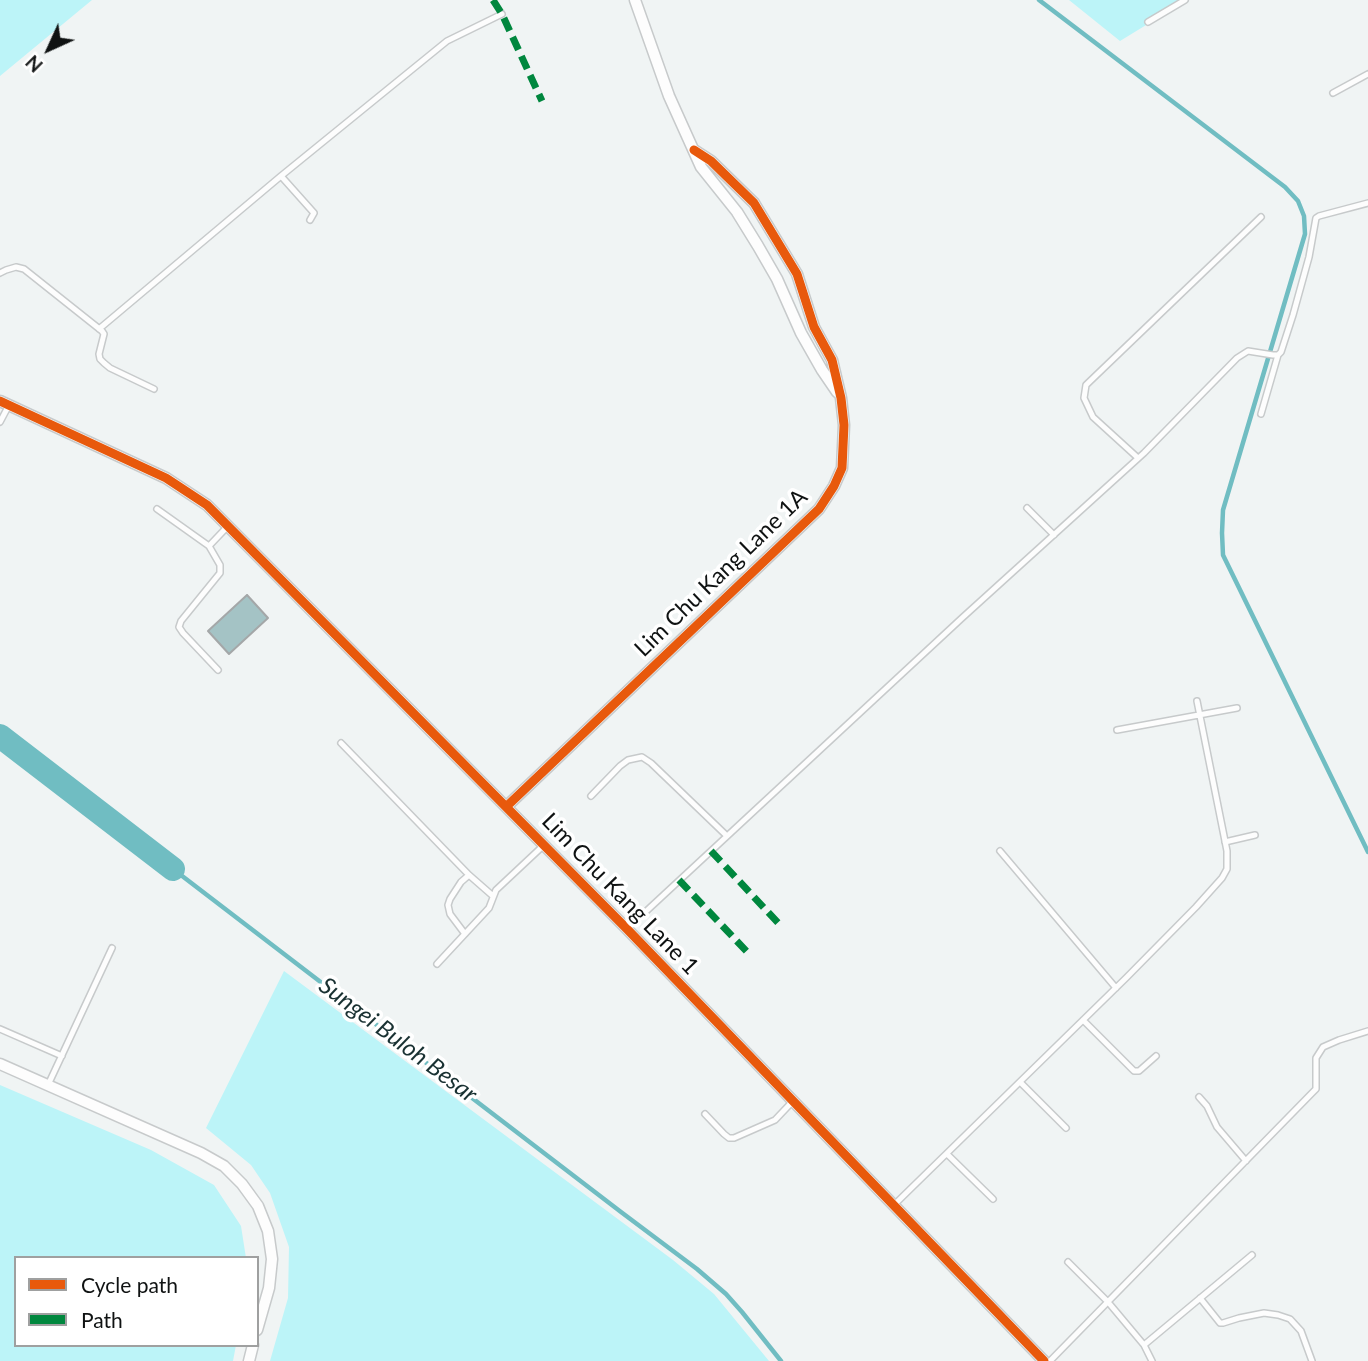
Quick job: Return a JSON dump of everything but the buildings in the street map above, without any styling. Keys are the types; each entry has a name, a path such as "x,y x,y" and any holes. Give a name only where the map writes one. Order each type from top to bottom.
{"street":[{"name":"Lim Chu Kang Lane 1A","path":"635,0 668,96 701,167 737,212 758,246 777,279 801,333 841,398"},
{"name":"Lim Chu Kang Lane 1A","path":"507,806 819,509 842,468 844,425 841,398 832,360 814,327 797,274 754,203 711,161 694,150"},
{"name":"Lim Chu Kang Lane 1","path":"5,403 166,478 207,505 545,844 1044,1361"},
{"path":"0,1064 201,1153 224,1166 258,1206 268,1231 272,1259 259,1322"}],"lane":[{"path":"1148,22 1185,0"},
{"path":"99,329 447,41 502,14"},
{"path":"1333,93 1368,74"},
{"path":"281,176 314,213 310,220"},
{"path":"627,929 1138,458 1237,358 1248,351 1276,355 1281,352 1309,257 1316,218 1368,203"},
{"path":"1138,458 1093,417 1084,398 1086,385 1261,217"},
{"path":"0,274 16,267 24,269 104,334 99,354 100,359 110,369 154,389"},
{"path":"1261,414 1276,355"},
{"path":"0,422 5,403"},
{"path":"1027,508 1054,535"},
{"path":"157,509 209,546 217,558 220,573 179,627 218,670"},
{"path":"209,546 228,526"},
{"path":"894,1205 1116,988 1222,878 1228,860 1226,842 1197,701"},
{"path":"1117,730 1237,708"},
{"path":"341,743 469,875 493,896"},
{"path":"591,796 620,766 628,760 642,757 727,836"},
{"path":"1226,842 1255,835"},
{"path":"437,964 489,908 496,890 545,844"},
{"path":"1000,851 1116,988"},
{"path":"465,934 450,914 448,905 461,882 469,875"},
{"path":"48,1085 112,948"},
{"path":"1083,1020 1134,1071 1139,1071 1156,1056"},
{"path":"0,1029 62,1055"},
{"path":"1050,1361 1316,1089 1316,1058 1323,1047 1368,1031"},
{"path":"1020,1082 1066,1128"},
{"path":"1199,1097 1217,1127 1246,1161"},
{"path":"705,1114 729,1138 734,1138 775,1120 793,1101"},
{"path":"947,1154 993,1199"},
{"path":"1144,1345 1252,1255"},
{"path":"1068,1262 1108,1302 1144,1345 1152,1361"},
{"path":"1200,1298 1223,1323 1264,1313 1290,1319 1301,1331 1312,1361"}],"shaded area":[{"path":"0,0 92,0 0,76"},
{"path":"1069,0 1187,0 1120,41"},
{"path":"284,971 673,1260 714,1294 769,1361 270,1361 288,1298 289,1247 270,1193 251,1165 206,1128"},
{"path":"0,1085 151,1150 214,1185 241,1226 246,1256 14,1256 14,1347 236,1347 233,1361 0,1361"}],"waterway":[{"path":"1039,0 1285,187 1298,201 1304,216 1305,234 1223,510 1223,555 1368,852"},
{"name":"Sungei Buloh Besar","path":"0,736 173,869"},
{"name":"Sungei Buloh Besar","path":"173,869 697,1269 726,1294 781,1361"}],"marked path":[{"path":"493,0 542,101"},
{"path":"711,851 781,926"},
{"path":"679,880 750,955"}],"cycle path":[{"path":"507,806 819,509 842,468 844,425 841,398 832,360 814,327 797,274 754,203 711,161 694,150"},
{"path":"0,401 166,478 207,505 627,929 1044,1361"}]}
